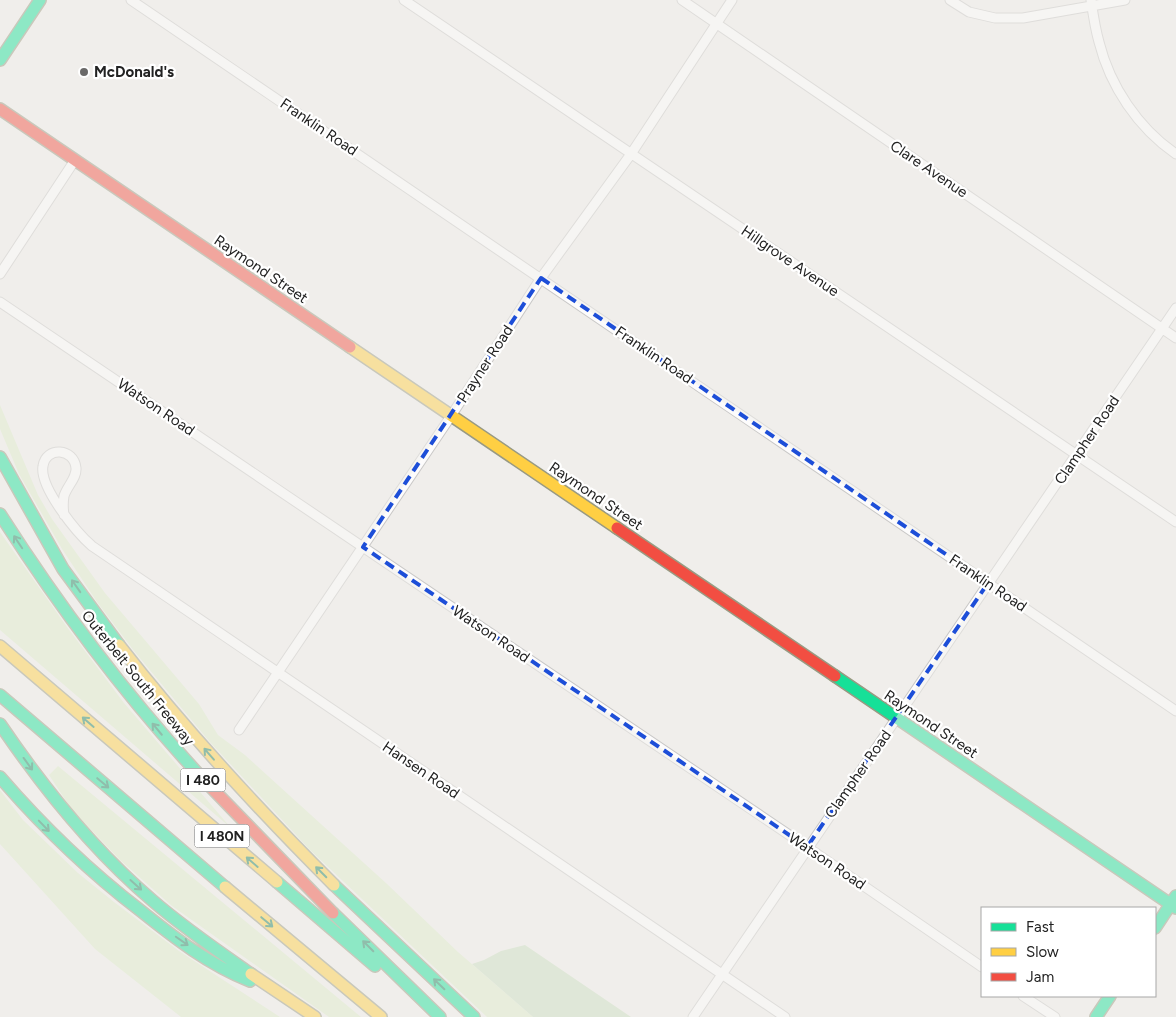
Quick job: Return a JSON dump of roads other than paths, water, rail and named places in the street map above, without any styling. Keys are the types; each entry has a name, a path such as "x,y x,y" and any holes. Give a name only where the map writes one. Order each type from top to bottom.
{"main road":[{"path":"0,60 40,0"},
{"name":"Raymond Street","path":"0,109 897,718 1174,903"},
{"path":"0,457 56,558 149,684 270,821 474,1017"},
{"name":"Outerbelt South Freeway","path":"0,514 77,628 173,747 258,838 438,1017"},
{"name":"Outerbelt South Freeway","path":"4,650 438,1017"},
{"name":"I 480N","path":"0,695 381,1017"},
{"path":"0,724 62,808 93,843 132,882 182,923 315,1017"},
{"path":"0,777 26,808 65,848 108,886 164,929 216,965 295,1003"},
{"path":"1156,927 1174,903"},
{"path":"1096,1017 1109,997"}],"street":[{"name":"Franklin Road","path":"131,0 1176,711"},
{"name":"Hillgrove Avenue","path":"404,0 1176,522"},
{"name":"Clare Avenue","path":"682,0 1176,338"},
{"name":"Prayner Road","path":"239,730 451,416 541,278 631,154 732,0"},
{"path":"950,0 970,12 995,18 1023,18 1091,3 1125,0"},
{"path":"1091,3 1099,44 1116,87 1140,121 1156,138 1176,154"},
{"path":"0,274 75,160"},
{"name":"Watson Road","path":"0,302 981,966"},
{"name":"Clampher Road","path":"693,1017 1176,308"},
{"name":"Hansen Road","path":"64,515 63,502 65,494 77,470 71,456 57,451 44,460 42,468 44,479 64,515 80,536 92,546 785,1017"},
{"path":"1025,997 1054,1017"}],"place":[{"name":"McDonald's","path":"84,72"}]}
